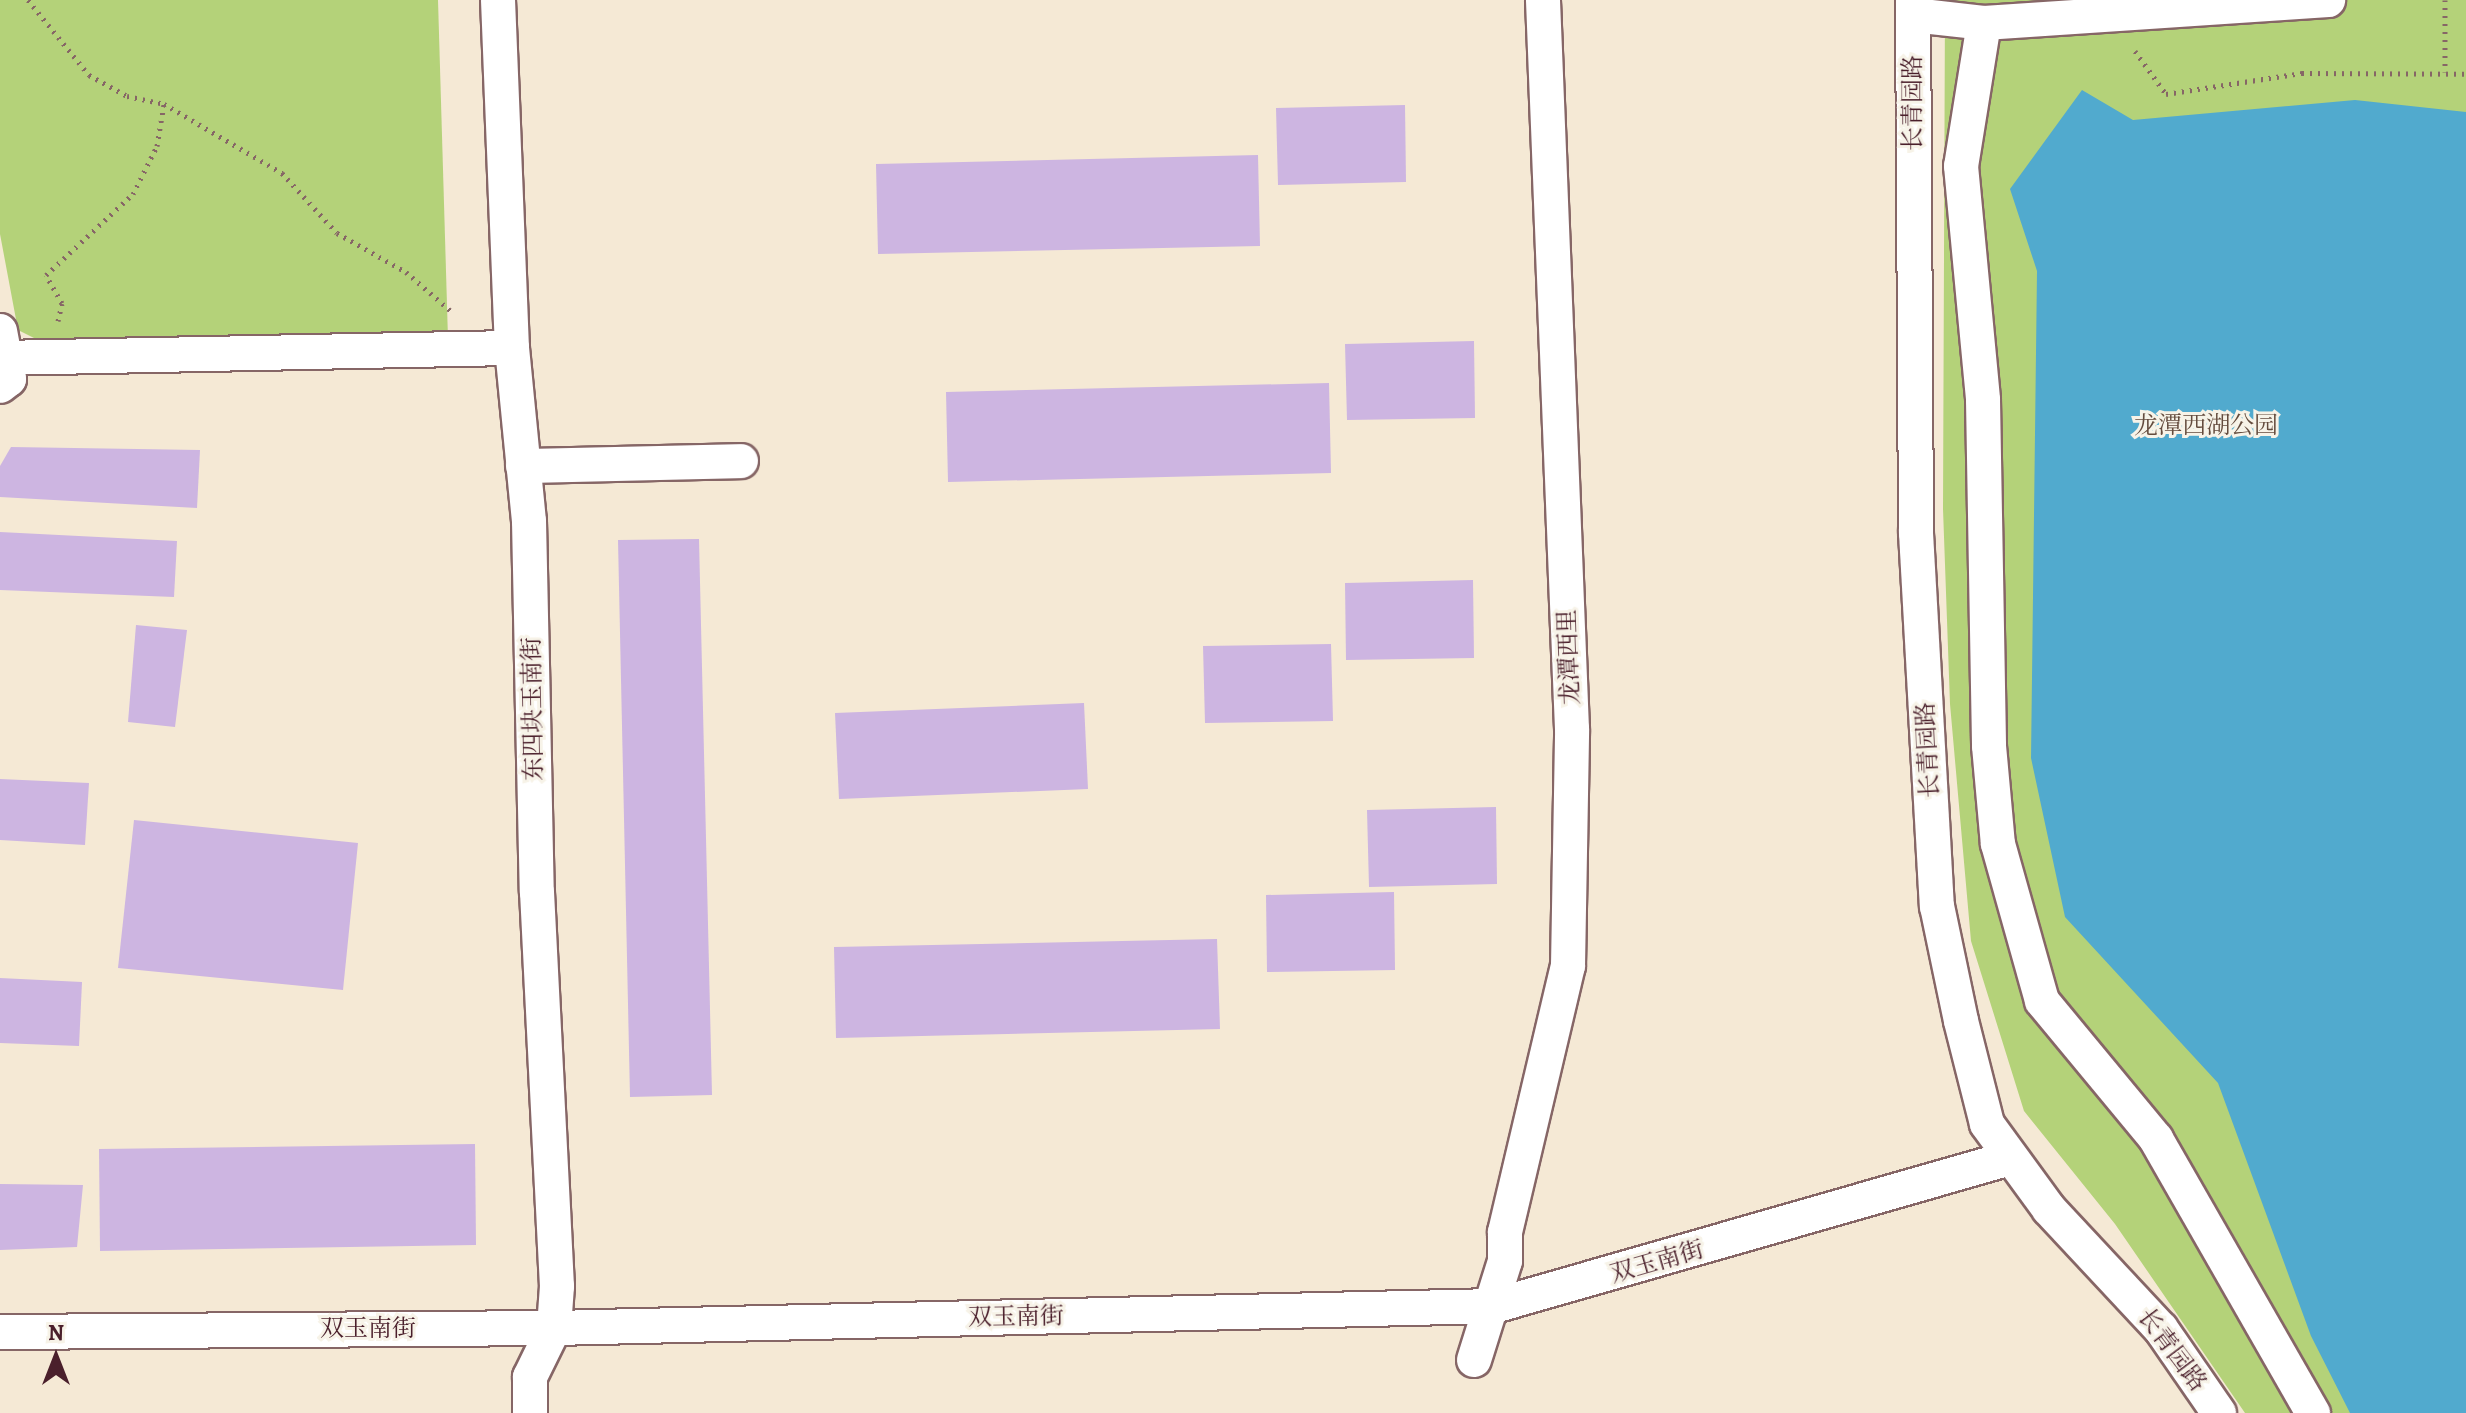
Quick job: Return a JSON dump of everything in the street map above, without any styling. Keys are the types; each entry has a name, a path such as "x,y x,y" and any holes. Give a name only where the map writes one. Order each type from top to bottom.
{"street":[{"name":"东四块玉南街","path":"498,0 512,348 523,466 537,892 557,1286 554,1328 530,1377 530,1413"},
{"name":"龙潭西里","path":"1474,1360 1494,1306 1505,1261 1505,1232 1568,966 1572,729 1543,0"},
{"path":"1913,8 1984,23 2328,0"},
{"name":"长青园路","path":"1913,8 1916,533 1937,906 1987,1124 2049,1209 2161,1329 2219,1413"},
{"path":"1984,23 1961,166 1983,400 1989,746 1998,844 2042,1001 2156,1139 2313,1413"},
{"path":"1,358 512,348"},
{"path":"523,466 741,461"},
{"name":"双玉南街","path":"0,1332 554,1328 1494,1306 2010,1158"}],"path":[{"path":"28,0 89,75 127,96 164,104 282,173 337,233 406,272 456,313 457,325"},
{"path":"2445,0 2445,72"},
{"path":"2110,14 2166,94 2302,73 2466,74"},
{"path":"47,356 62,303 46,275 133,194 157,146 164,104"}],"green space":[{"path":"0,0 438,0 448,339 44,343 18,330 0,234"},
{"name":"龙潭西湖公园","path":"1945,0 2466,0 2466,1413 2245,1413 2115,1224 2024,1111 1971,941 1950,704 1943,509"}],"water":[{"name":"龙潭西湖公园","path":"2082,90 2133,120 2355,100 2466,112 2466,1413 2350,1413 2311,1336 2218,1083 2065,917 2031,758 2037,271 2010,189"}],"building":[{"path":"1405,105 1406,182 1278,185 1276,108"},
{"path":"1258,155 1260,246 878,254 876,164"},
{"path":"1474,341 1475,418 1347,420 1345,344"},
{"path":"1329,383 1331,473 948,482 946,392"},
{"path":"11,447 200,450 197,508 0,497 0,466"},
{"path":"0,532 177,541 174,597 0,590"},
{"path":"699,539 712,1095 630,1097 618,540"},
{"path":"1473,580 1474,658 1346,660 1345,583"},
{"path":"136,625 187,630 175,727 128,722"},
{"path":"1331,644 1333,721 1205,723 1203,646"},
{"path":"1084,703 1088,789 839,799 835,713"},
{"path":"0,779 89,783 85,845 0,840"},
{"path":"1496,807 1497,884 1369,887 1367,810"},
{"path":"134,820 358,843 343,990 118,968"},
{"path":"1394,892 1395,970 1267,972 1266,895"},
{"path":"1217,939 1220,1029 836,1038 834,947"},
{"path":"0,978 82,982 79,1046 0,1043"},
{"path":"475,1144 476,1245 100,1251 99,1149"},
{"path":"0,1184 83,1185 77,1247 0,1250"}]}
